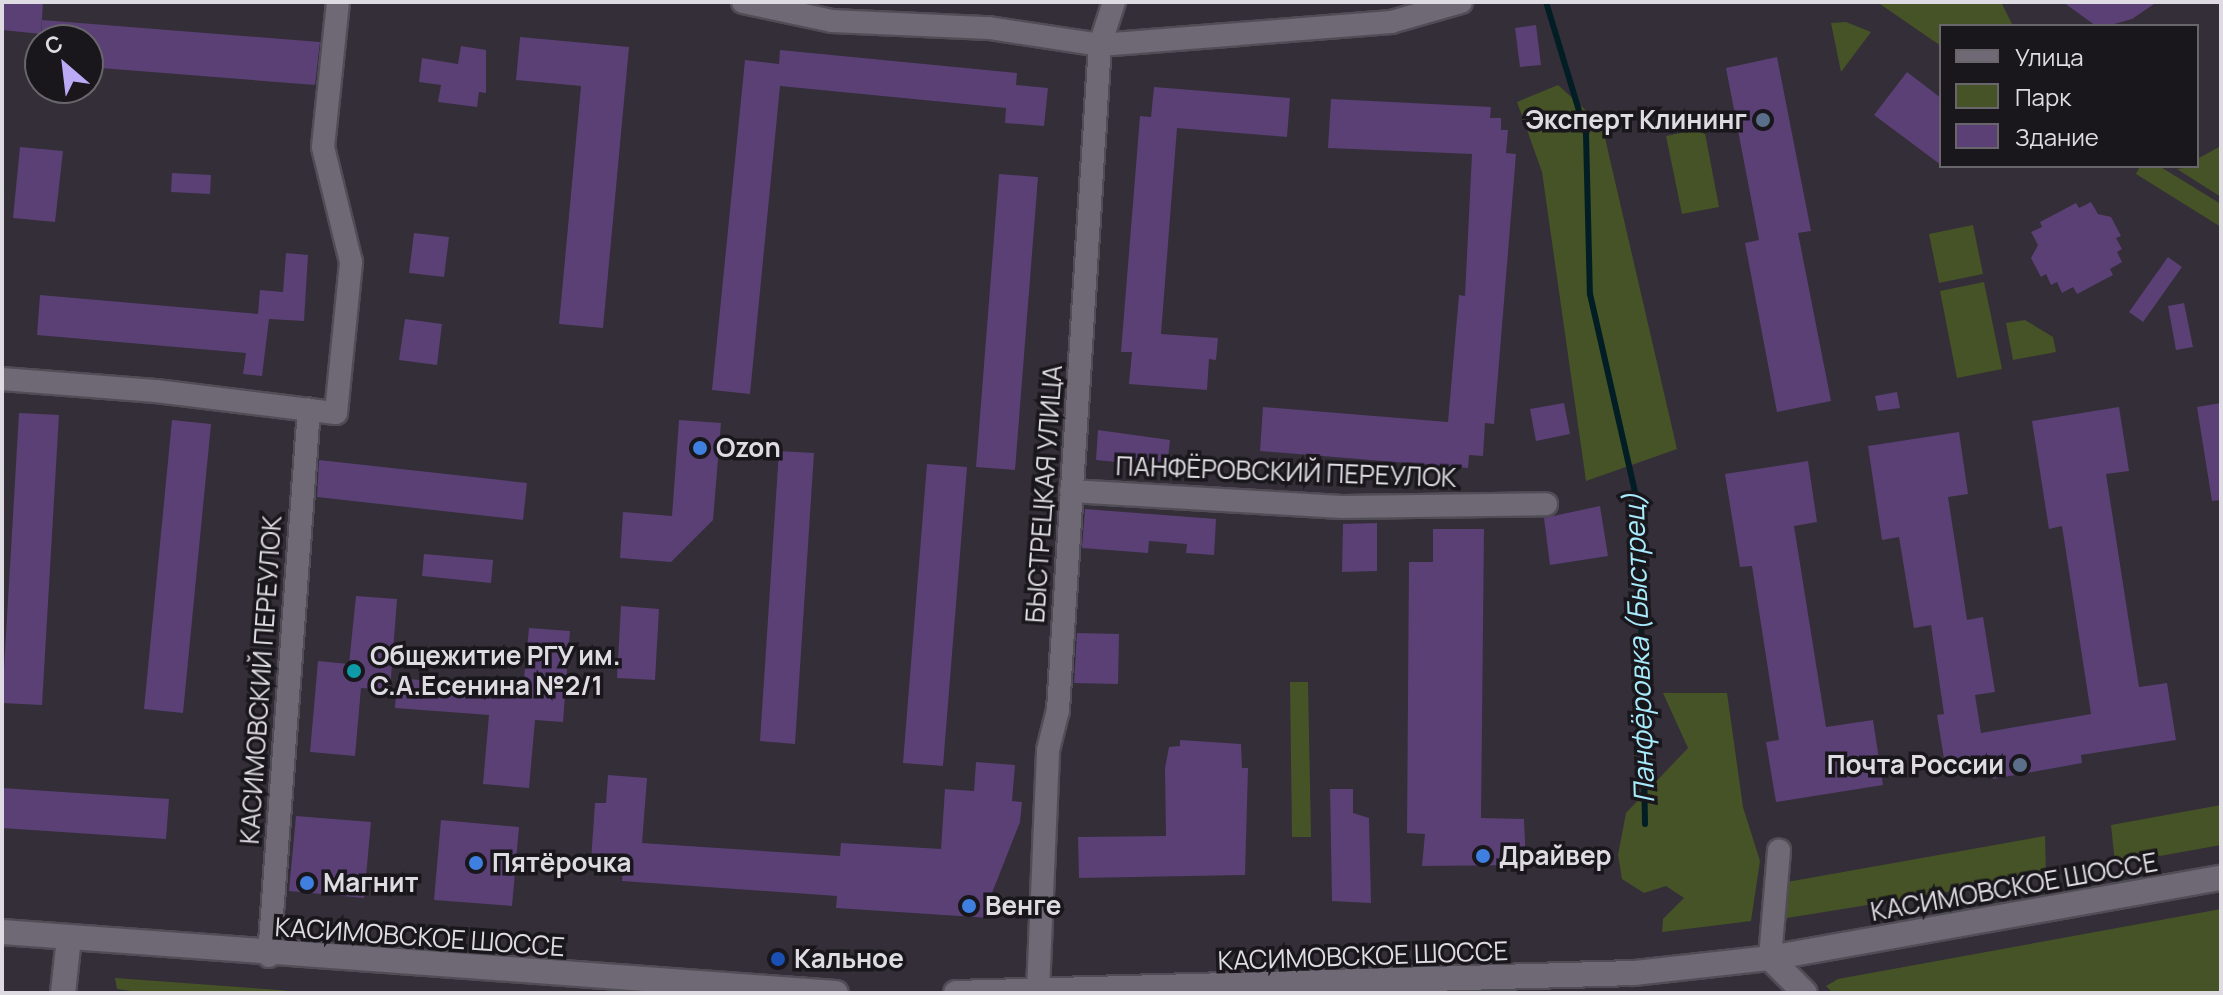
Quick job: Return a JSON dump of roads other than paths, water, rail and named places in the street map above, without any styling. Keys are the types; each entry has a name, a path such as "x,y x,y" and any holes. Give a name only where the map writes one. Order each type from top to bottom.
{"main road":[{"name":"КАСИМОВСКОЕ ШОССЕ","path":"956,993 1571,978 1770,958 2221,878"},
{"name":"КАСИМОВСКОЕ ШОССЕ","path":"2,932 269,956 836,993"},
{"path":"63,993 69,938"},
{"path":"1770,958 1805,993"}],"street":[{"path":"2,379 336,413 351,262 323,147 338,2"},
{"path":"743,2 832,21 989,28 1100,45 1391,22 1461,2"},
{"name":"БЫСТРЕЦКАЯ УЛИЦА","path":"1038,991 1048,750 1058,710 1100,45 1114,2"},
{"name":"КАСИМОВСКИЙ ПЕРЕУЛОК","path":"269,956 309,409"},
{"name":"ПАНФЁРОВСКИЙ ПЕРЕУЛОК","path":"1071,491 1342,507 1546,504"},
{"path":"1770,958 1779,850"}],"waterway":[{"name":"Панфёровка (Быстрец)","path":"1546,2 1586,134 1590,294 1639,510 1645,824"}],"place":[{"name":"Эксперт Клининг","path":"1763,120"},
{"name":"Ozon","path":"700,448"},
{"name":"Общежитие РГУ им. С.А.Есенина №2/1","path":"354,671"},
{"name":"Почта России","path":"2020,765"},
{"name":"Драйвер","path":"1483,856"},
{"name":"Пятёрочка","path":"476,863"},
{"name":"Магнит","path":"307,883"},
{"name":"Венге","path":"969,906"},
{"name":"Кальное","path":"778,959"}]}
